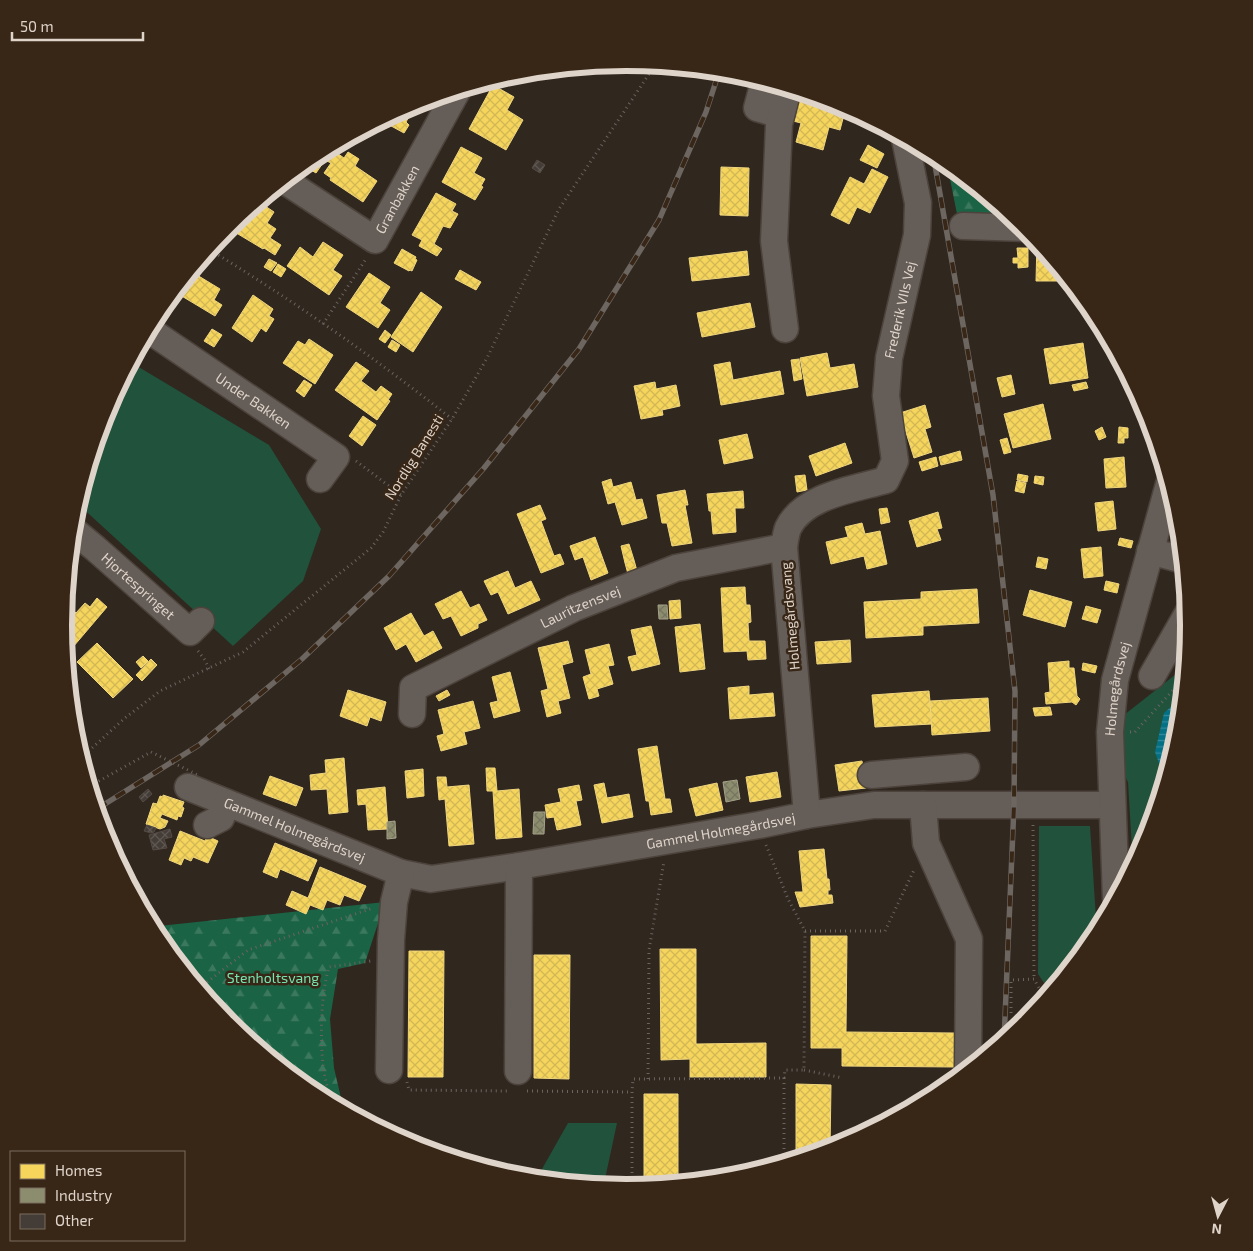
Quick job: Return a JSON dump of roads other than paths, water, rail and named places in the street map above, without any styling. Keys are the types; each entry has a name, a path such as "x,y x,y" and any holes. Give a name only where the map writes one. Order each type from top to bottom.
{"street":[{"path":"762,88 757,108 781,115"},
{"path":"785,329 774,241 779,124 786,95"},
{"name":"Granbakken","path":"291,185 375,240 452,100"},
{"name":"Frederik VIIs Vej","path":"886,480 895,462 886,396 889,358 917,236 918,203 907,148"},
{"path":"963,226 1011,228"},
{"name":"Under Bakken","path":"156,334 336,457 320,479"},
{"name":"Holmegårdsvang","path":"807,815 784,547 788,528 799,513 819,499 886,480"},
{"name":"Holmegårdsvej","path":"1115,886 1110,732 1112,700 1115,680 1165,497"},
{"name":"Hjortespringet","path":"80,535 190,632 201,621"},
{"name":"Lauritzensvej","path":"412,714 413,688 574,608 676,568 784,547"},
{"path":"1150,551 1177,558"},
{"path":"1152,676 1181,625"},
{"path":"871,775 966,767"},
{"name":"Gammel Holmegårdsvej","path":"193,781 227,802 401,872 431,879 519,866 807,815 874,806 1112,805"},
{"path":"207,825 221,818 227,802"},
{"path":"923,805 926,843 969,940 968,1062"},
{"path":"518,1071 519,866"},
{"path":"389,1070 394,902 401,872"}],"water":[{"path":"1175,703 1162,770 1155,752 1164,713"}],"railway":[{"path":"103,806 199,745 302,659 389,576 484,468 579,349 659,220 706,112 717,79"},
{"path":"935,166 993,495 1015,691 1014,805 1004,1030"}],"park label":[{"name":"Stenholtsvang","path":"273,978"}]}
